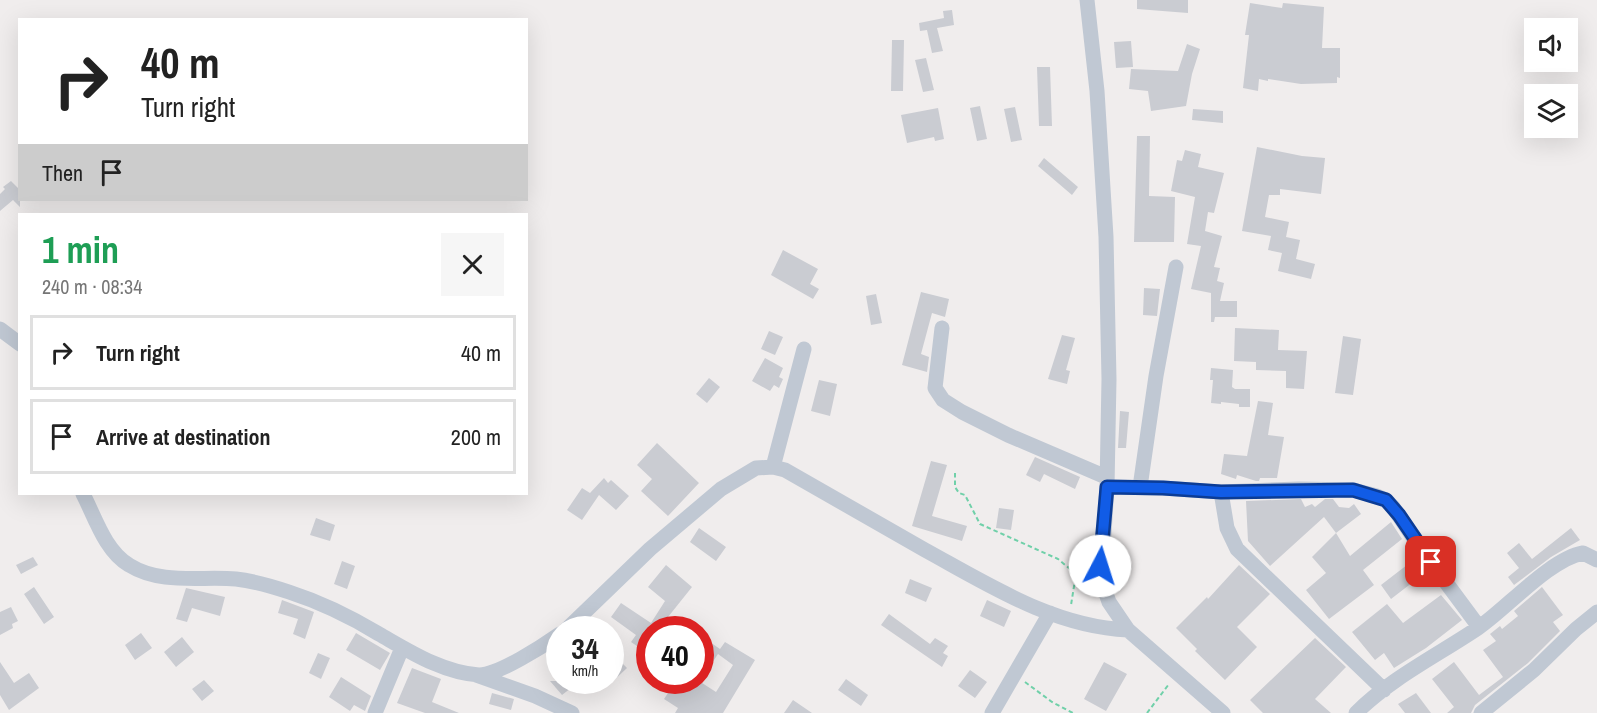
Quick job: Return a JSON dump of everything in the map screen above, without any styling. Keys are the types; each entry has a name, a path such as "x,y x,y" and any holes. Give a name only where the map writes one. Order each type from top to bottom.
{"street":[{"path":"1087,0 1097,91 1106,237 1109,378 1101,579 1109,602 1128,630 1223,713"},
{"path":"1140,487 1156,376 1176,267"},
{"path":"942,328 935,388 943,400 962,412 1106,482 1140,487 1221,492 1353,490 1386,500 1479,627"},
{"path":"0,329 18,343"},
{"path":"773,467 804,349"},
{"path":"581,616 659,541 721,489 756,468 773,467 785,470 967,573 1034,607 1069,620 1102,628 1128,630"},
{"path":"1221,492 1227,528 1237,549 1384,690"},
{"path":"84,495 114,552 128,565 160,576 183,579 235,579 259,582 291,592 347,616 402,648 438,664 535,696 572,713"},
{"path":"1359,712 1384,690 1479,627 1569,556 1583,553 1597,560"},
{"path":"1480,713 1534,670 1597,612"},
{"path":"992,713 1013,673 1050,613"},
{"path":"476,675 486,675 502,668 546,642"},
{"path":"375,713 402,648"}],"path":[{"path":"955,473 956,487 959,493 965,495 980,524 1058,559 1076,574 1069,620"},
{"path":"1147,713 1178,672"},
{"path":"1013,673 1053,702 1073,713"}],"building":[{"path":"1137,0 1188,0 1188,13 1137,9"},
{"path":"1250,3 1282,8 1283,3 1324,7 1322,48 1340,48 1340,78 1337,77 1337,83 1301,84 1259,79 1258,91 1243,88 1249,35 1245,35"},
{"path":"952,10 954,25 937,28 943,51 932,53 927,30 920,31 919,23 944,18 943,11"},
{"path":"892,40 904,40 903,91 891,91"},
{"path":"1131,41 1133,67 1116,68 1114,42"},
{"path":"1187,44 1200,49 1192,74 1186,106 1151,111 1148,91 1129,89 1131,69 1178,71"},
{"path":"926,58 934,90 923,92 915,60"},
{"path":"1037,67 1050,67 1052,126 1039,126"},
{"path":"980,106 987,139 977,141 970,108"},
{"path":"1015,107 1022,140 1011,142 1004,109"},
{"path":"938,108 944,139 935,141 934,137 907,143 901,115"},
{"path":"1193,109 1223,111 1223,123 1192,120"},
{"path":"1137,136 1150,136 1149,196 1175,197 1174,242 1134,242"},
{"path":"1257,147 1325,158 1321,194 1280,189 1280,195 1269,195 1265,217 1289,222 1286,237 1300,240 1296,259 1315,264 1311,279 1278,271 1282,253 1268,250 1271,236 1242,231"},
{"path":"1185,150 1201,154 1198,167 1224,173 1214,213 1208,212 1205,231 1222,236 1214,267 1220,268 1217,281 1224,283 1220,301 1237,301 1237,317 1215,317 1214,322 1211,322 1211,293 1191,289 1201,246 1187,244 1195,197 1171,191 1177,160 1182,161"},
{"path":"1044,158 1078,187 1072,195 1038,166"},
{"path":"11,181 18,188 20,207 13,200 0,211 0,194 5,189 3,187"},
{"path":"783,250 818,269 810,284 819,289 813,299 771,275"},
{"path":"1144,288 1160,289 1157,316 1143,315"},
{"path":"921,292 949,299 945,317 932,313 921,354 929,357 927,372 902,365"},
{"path":"876,294 882,323 871,325 866,296"},
{"path":"1235,328 1279,330 1278,350 1307,351 1304,389 1286,388 1286,371 1256,370 1256,362 1234,361"},
{"path":"769,331 783,337 775,355 761,349"},
{"path":"1062,335 1075,338 1066,370 1070,371 1067,384 1048,379"},
{"path":"1343,336 1361,339 1353,395 1335,393"},
{"path":"765,358 783,368 779,377 783,379 779,388 774,385 770,391 752,381"},
{"path":"1211,368 1233,370 1232,387 1250,389 1250,407 1239,407 1239,404 1221,402 1221,404 1211,403 1213,380 1210,380"},
{"path":"709,378 720,387 707,403 696,394"},
{"path":"819,380 837,384 830,416 811,411"},
{"path":"1258,401 1273,403 1268,435 1284,437 1277,478 1260,478 1256,481 1237,475 1236,479 1221,474 1224,454 1247,456"},
{"path":"1120,411 1129,412 1126,448 1118,448"},
{"path":"657,443 699,483 668,516 641,491 652,479 637,465"},
{"path":"1035,457 1080,477 1075,489 1044,474 1040,482 1026,475"},
{"path":"931,461 947,465 932,516 967,526 962,541 912,526"},
{"path":"604,478 608,483 611,480 629,496 616,510 599,495 582,520 567,510 582,488 590,493"},
{"path":"1301,499 1305,507 1312,504 1315,507 1325,499 1333,499 1339,507 1349,508 1354,504 1361,514 1336,533 1324,517 1270,566 1248,541 1246,501"},
{"path":"999,508 1014,510 1011,530 996,528"},
{"path":"316,518 335,525 330,541 310,535"},
{"path":"1391,522 1402,539 1363,570 1374,585 1329,619 1306,590 1326,573 1312,557 1336,533 1350,556"},
{"path":"699,528 726,547 716,561 690,542"},
{"path":"1571,528 1580,540 1551,557 1514,585 1508,577 1519,568 1507,553 1519,543 1532,559"},
{"path":"33,557 38,565 21,574 16,565"},
{"path":"1416,558 1426,572 1391,599 1381,585"},
{"path":"342,561 355,566 347,589 334,584"},
{"path":"666,565 692,587 669,616 655,616 665,601 648,587"},
{"path":"1239,565 1270,594 1237,627 1257,647 1225,680 1195,651 1197,649 1176,628 1207,597 1208,599"},
{"path":"910,579 932,588 926,602 905,593"},
{"path":"34,587 54,617 44,624 24,594"},
{"path":"1542,587 1563,615 1553,622 1560,631 1528,663 1475,705 1471,713 1447,713 1454,707 1432,679 1454,662 1479,695 1503,677 1483,650 1496,641 1490,634 1500,626 1502,629 1518,616 1514,611"},
{"path":"186,588 225,597 220,616 192,608 187,622 176,619"},
{"path":"1441,595 1462,620 1426,648 1394,668 1384,653 1375,660 1352,632 1387,604 1403,623"},
{"path":"282,600 314,612 305,639 293,634 298,619 278,613"},
{"path":"987,600 1011,611 1004,627 980,616"},
{"path":"621,603 640,616 636,616 636,635 624,626 624,616 612,616"},
{"path":"11,607 18,621 12,624 13,628 0,635 0,612"},
{"path":"889,614 930,644 935,638 948,646 943,653 948,656 942,667 881,625"},
{"path":"141,633 152,648 135,660 125,645"},
{"path":"356,633 390,653 380,670 346,650"},
{"path":"636,635 636,645 631,642"},
{"path":"182,637 194,652 176,667 164,652"},
{"path":"1315,638 1346,667 1315,699 1331,713 1263,713 1250,700"},
{"path":"725,642 755,660 723,713 675,713 678,708 664,699 667,694 714,694 714,691 716,692 733,665 718,654 714,660 714,645 720,649"},
{"path":"318,653 330,658 321,679 309,673"},
{"path":"0,662 14,683 29,673 39,688 9,710 0,695"},
{"path":"1104,662 1127,674 1106,711 1084,699"},
{"path":"412,668 441,679 432,702 459,713 425,713 397,703"},
{"path":"970,670 987,682 975,698 958,686"},
{"path":"341,677 371,696 365,711 354,705 350,711 329,697"},
{"path":"846,679 868,695 861,706 838,690"},
{"path":"204,680 214,691 202,701 192,689"},
{"path":"492,693 514,699 511,710 489,704"},
{"path":"1416,693 1431,713 1405,713 1398,704"},
{"path":"793,700 812,713 784,713"}],"route":[{"path":"1100,566 1107,487 1221,492 1299,489 1353,490 1386,500 1431,562"}]}
